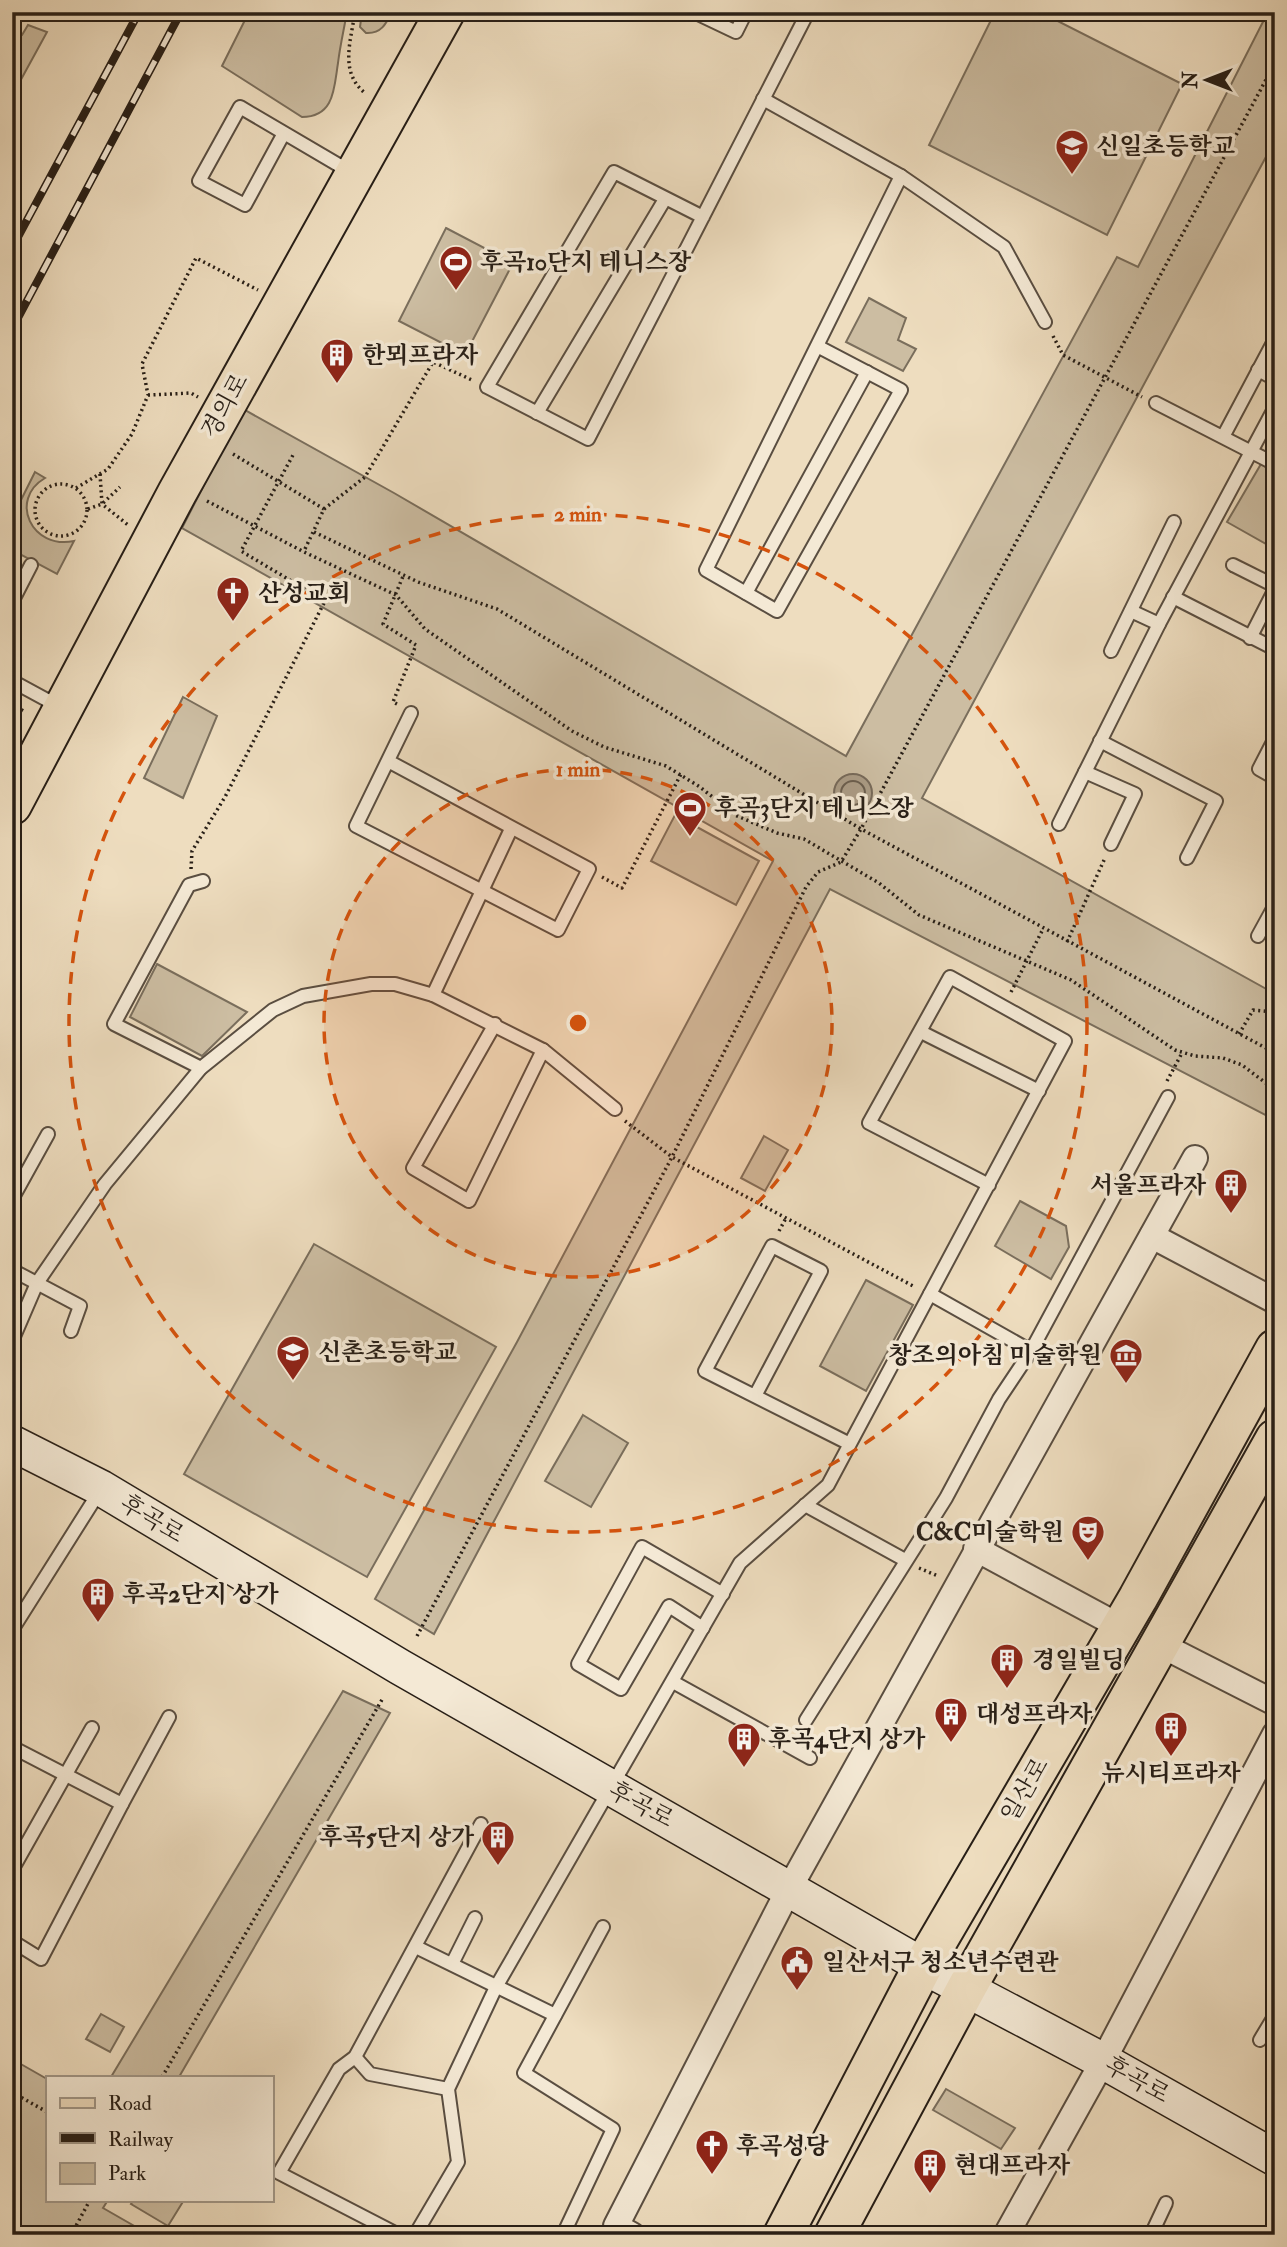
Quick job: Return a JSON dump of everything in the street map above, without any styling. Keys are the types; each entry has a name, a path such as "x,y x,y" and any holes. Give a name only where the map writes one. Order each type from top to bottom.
{"main road":[{"name":"경의로","path":"12,765 28,706 431,12"},
{"name":"경의로","path":"12,805 177,493 445,12"},
{"name":"일산로","path":"783,2235 923,1966 1119,1626 1138,1598 1275,1349"},
{"name":"일산로","path":"834,2235 967,1987 1275,1438"}],"street":[{"path":"632,2235 616,2226 789,1889 1195,1158"},
{"path":"1152,1236 1275,1301"},
{"name":"후곡로","path":"12,1443 101,1488 400,1667 923,1966 1103,2061 1275,2158"},
{"path":"976,1549 1119,1626"},
{"path":"1159,1644 1275,1703"},
{"path":"1006,2235 1103,2061 1275,1734"}],"lane":[{"path":"694,12 736,32 746,12"},
{"path":"703,217 614,172 486,387 588,439 703,217 808,12"},
{"path":"763,99 901,176 1004,247 1045,322"},
{"path":"284,133 245,205 199,181 240,107 342,167"},
{"path":"817,346 901,390 777,611 706,570 901,176"},
{"path":"537,413 665,199"},
{"path":"1224,435 1275,339"},
{"path":"1258,370 1275,379"},
{"path":"746,593 867,372"},
{"path":"1156,403 1224,435 1275,464"},
{"path":"1059,824 1159,624 1275,407"},
{"path":"1111,651 1174,522"},
{"path":"12,602 31,565"},
{"path":"1233,565 1275,588 1250,638"},
{"path":"1173,597 1275,649"},
{"path":"1131,611 1159,624"},
{"path":"12,681 28,706"},
{"path":"388,761 589,869 558,930 356,826 411,713"},
{"path":"1275,738 1259,769 1275,778"},
{"path":"1101,741 1216,801 1187,858"},
{"path":"1085,772 1135,794 1111,844"},
{"path":"433,995 511,829"},
{"path":"201,1068 114,1024 189,885 203,881"},
{"path":"1258,936 1275,905"},
{"path":"415,2235 458,2162 448,2089 496,1987 740,1563 828,1485 848,1443 989,1185 1065,1041 950,977 869,1123 989,1185"},
{"path":"12,1341 37,1283 105,1184 201,1068 273,1010 303,996 371,984 395,984 433,995 543,1050 615,1109"},
{"path":"495,1024 413,1168 469,1201 543,1050"},
{"path":"921,1032 1039,1091"},
{"path":"806,1720 946,1498 999,1399 1031,1351 1168,1097"},
{"path":"12,1199 48,1134"},
{"path":"755,1396 821,1270 772,1246 705,1371 848,1443"},
{"path":"12,1270 80,1306 71,1331"},
{"path":"930,1294 1031,1351"},
{"path":"12,1630 101,1488"},
{"path":"805,1505 905,1560"},
{"path":"703,1628 669,1606 621,1689 578,1664 642,1547 723,1594"},
{"path":"673,1682 810,1758"},
{"path":"12,1941 41,1959 169,1717"},
{"path":"12,1870 92,1728"},
{"path":"12,1747 121,1804"},
{"path":"399,2235 279,2174 339,2068 355,2057 481,1824"},
{"path":"452,1964 475,1918"},
{"path":"563,2235 613,2129 524,2073 603,1927"},
{"path":"416,1947 555,2015"},
{"path":"1260,2040 1275,2015"},
{"path":"355,2057 370,2074 448,2089"},
{"path":"1151,2235 1166,2203"}],"path":[{"path":"355,12 347,66 358,87 365,93"},
{"path":"417,1636 672,1157 806,887 818,872 841,862 861,829 1275,63"},
{"path":"76,488 108,469 132,434 148,395 142,364 196,258 260,291"},
{"path":"1045,322 1063,355 1104,379 1156,403"},
{"path":"304,552 324,509 365,477 433,362 486,387"},
{"path":"148,395 191,393 203,400"},
{"path":"230,453 324,509"},
{"path":"189,885 192,851 225,797 324,601 240,551 293,455"},
{"path":"100,474 102,504 131,527"},
{"path":"59,484 76,488 82,493 88,509 83,526 68,536 50,534 37,522 35,505 44,490 59,484"},
{"path":"88,509 102,504 120,487"},
{"path":"205,500 304,552 396,595 425,629 550,718 604,747 666,766 735,815 777,833 804,839 879,883 919,915 1084,987 1182,1052 1223,1058 1242,1065 1275,1090"},
{"path":"314,532 404,574 497,609 861,829 1275,1053"},
{"path":"404,574 383,624 416,645 393,702 411,713"},
{"path":"589,869 622,888 681,775"},
{"path":"1067,942 1111,844"},
{"path":"1003,1007 1043,929"},
{"path":"1239,1034 1253,1010 1275,1012"},
{"path":"1168,1097 1160,1093 1182,1052"},
{"path":"1275,1064 1270,1074 1275,1077"},
{"path":"615,1109 631,1128 672,1157 930,1294"},
{"path":"905,1560 957,1583"},
{"path":"163,2076 383,1698"},
{"path":"12,2092 46,2111"},
{"path":"79,2235 72,2233 89,2202"}],"green space":[{"path":"249,12 347,12 334,91 321,112 302,117 222,66"},
{"path":"362,12 392,12 379,30 366,33 360,27"},
{"path":"995,12 1040,12 1182,84 1107,235 929,145"},
{"path":"1268,12 1275,12 1275,140 922,798 1270,991 1275,984 1275,1120 830,889 434,1634 375,1599 517,1342 773,861 182,528 243,409 394,493 846,756 1117,257 1138,267"},
{"path":"28,25 47,32 12,96 12,41 22,35"},
{"name":"후곡10단지 테니스장","path":"446,228 513,263 465,355 399,321"},
{"path":"869,298 906,318 898,340 916,349 903,371 846,342"},
{"path":"1261,464 1275,473 1275,549 1227,522"},
{"path":"35,472 45,478 34,487 28,498 30,521 37,531 47,538 59,542 74,541 57,574 12,550 12,518"},
{"path":"183,697 217,716 183,798 144,778"},
{"name":"후곡3단지 테니스장","path":"675,815 759,861 736,905 651,861"},
{"path":"157,964 247,1012 202,1056 130,1017"},
{"path":"764,1136 788,1150 765,1191 741,1178"},
{"path":"1020,1201 1066,1226 1069,1247 1051,1279 995,1246"},
{"path":"314,1244 496,1347 367,1577 184,1474"},
{"path":"866,1280 913,1305 866,1391 820,1366"},
{"path":"583,1415 628,1443 591,1507 545,1481"},
{"path":"343,1691 390,1713 180,2076 112,2076"},
{"path":"101,2014 124,2027 110,2052 86,2039"},
{"path":"12,2059 46,2078 46,2202 107,2202 103,2208 150,2235 12,2235"},
{"path":"946,2089 1015,2128 1001,2149 933,2110"},
{"path":"132,2202 183,2202 168,2226 131,2204"}],"water":[{"path":"853,774 867,779 872,793 867,807 853,812 839,807 834,793 839,779"}],"railway":[{"path":"12,248 139,12"},
{"path":"12,329 181,12"}],"place":[{"name":"신일초등학교","path":"1072,176"},
{"name":"후곡10단지 테니스장","path":"456,292"},
{"name":"한뫼프라자","path":"337,385"},
{"name":"산성교회","path":"233,623"},
{"name":"후곡3단지 테니스장","path":"690,838"},
{"name":"서울프라자","path":"1231,1215"},
{"name":"신촌초등학교","path":"293,1382"},
{"name":"창조의아침 미술학원","path":"1126,1385"},
{"name":"C&C미술학원","path":"1088,1562"},
{"name":"후곡2단지 상가","path":"98,1624"},
{"name":"경일빌딩","path":"1007,1690"},
{"name":"대성프라자","path":"951,1744"},
{"name":"뉴시티프라자","path":"1171,1758"},
{"name":"후곡4단지 상가","path":"744,1769"},
{"name":"후곡5단지 상가","path":"498,1867"},
{"name":"일산서구 청소년수련관","path":"797,1992"},
{"name":"후곡성당","path":"712,2176"},
{"name":"현대프라자","path":"930,2195"}]}
